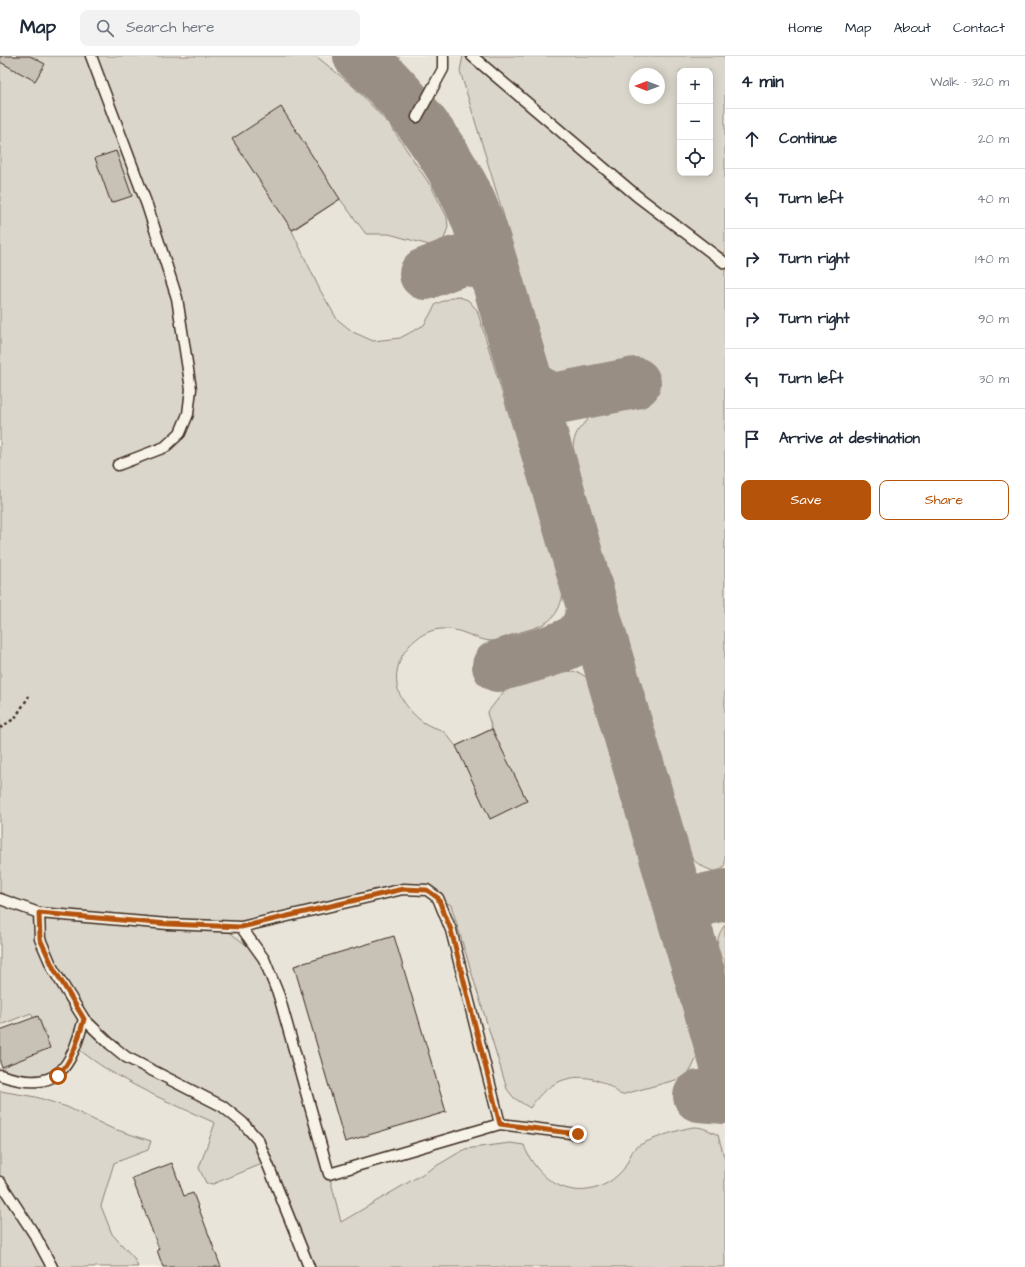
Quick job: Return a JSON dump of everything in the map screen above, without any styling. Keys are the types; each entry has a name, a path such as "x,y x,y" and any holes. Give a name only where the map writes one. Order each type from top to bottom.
{"lane":[{"path":"91,56 147,205 178,298 191,389 188,414 180,433 165,447 118,465"},
{"path":"417,117 443,70 443,56"},
{"path":"472,56 637,196 725,263"},
{"path":"0,899 39,913 168,924 241,927 403,889 427,890 438,898 451,930 500,1124"},
{"path":"39,913 40,939 51,963 84,1019 110,1044 126,1056 222,1106 243,1123 258,1140 309,1267"},
{"path":"241,927 264,959 279,996 329,1174 500,1124 578,1134"},
{"path":"0,1075 23,1080 40,1081 58,1076 68,1064 78,1042 84,1019"},
{"path":"0,1182 36,1237 52,1267"}],"path":[{"path":"0,728 15,718 29,696"}],"shaded area":[{"path":"0,56 725,56 725,1267 0,1267"},
{"path":"0,56 316,56 353,86 390,125 432,188 447,217 448,227 444,239 433,246 389,234 366,234 340,199 292,231 320,290 337,319 353,332 373,341 400,338 424,325 436,304 456,296 468,300 477,310 563,593 561,603 557,611 547,622 532,629 499,639 491,641 485,640 447,629 428,632 409,646 402,656 398,667 398,691 409,709 422,722 443,731 456,746 492,729 487,713 505,690 566,671 578,672 586,677 697,1057 691,1070 679,1079 621,1095 609,1086 597,1080 572,1078 561,1081 549,1087 539,1096 530,1108 514,1098 507,1089 451,905 438,898 403,889 223,927 264,959 329,1174 341,1222 465,1149 510,1143 524,1145 538,1170 548,1179 559,1186 572,1190 585,1190 598,1187 612,1180 620,1173 635,1148 639,1145 673,1132 698,1127 718,1135 725,1160 725,1267 309,1267 267,1162 213,1184 206,1183 199,1168 215,1123 143,1090 108,1070 76,1047 58,1076 7,1078 1,1063 47,1047 31,1013 0,1025"},
{"path":"463,56 725,56 725,865 717,872 701,866 688,854 573,447 577,432 587,421 604,367 561,376 550,369 460,71"},
{"path":"725,925 725,975 719,955 718,937"},
{"path":"0,1091 36,1097 67,1107 111,1128 151,1141 148,1150 114,1163 101,1206 112,1234 134,1258 138,1267 0,1267"}],"building":[{"path":"0,56 30,56 45,64 35,81 0,62"},
{"path":"281,107 340,199 292,230 232,139"},
{"path":"116,151 132,196 111,203 95,158"},
{"path":"492,729 527,801 490,819 456,746"},
{"path":"394,936 446,1112 345,1142 294,966"},
{"path":"38,1016 50,1048 2,1067 0,1063 0,1030"},
{"path":"172,1163 184,1196 193,1193 221,1267 163,1267 157,1250 159,1249 132,1178"}],"taxiway":[{"path":"359,56 403,100 441,150 468,197 486,245 725,1062"},
{"path":"425,274 453,263 468,260 485,266 495,273"},
{"path":"543,394 553,399 635,383"},
{"path":"498,666 556,649 576,639 586,628 593,609"},
{"path":"688,897 697,901 725,895"},
{"path":"699,1096 725,1098"}],"route":[{"path":"58,1076 68,1064 78,1042 84,1019 54,969 40,939 39,913 168,924 241,927 273,921 403,889 427,890 438,898 451,930 500,1124 578,1134"}]}
